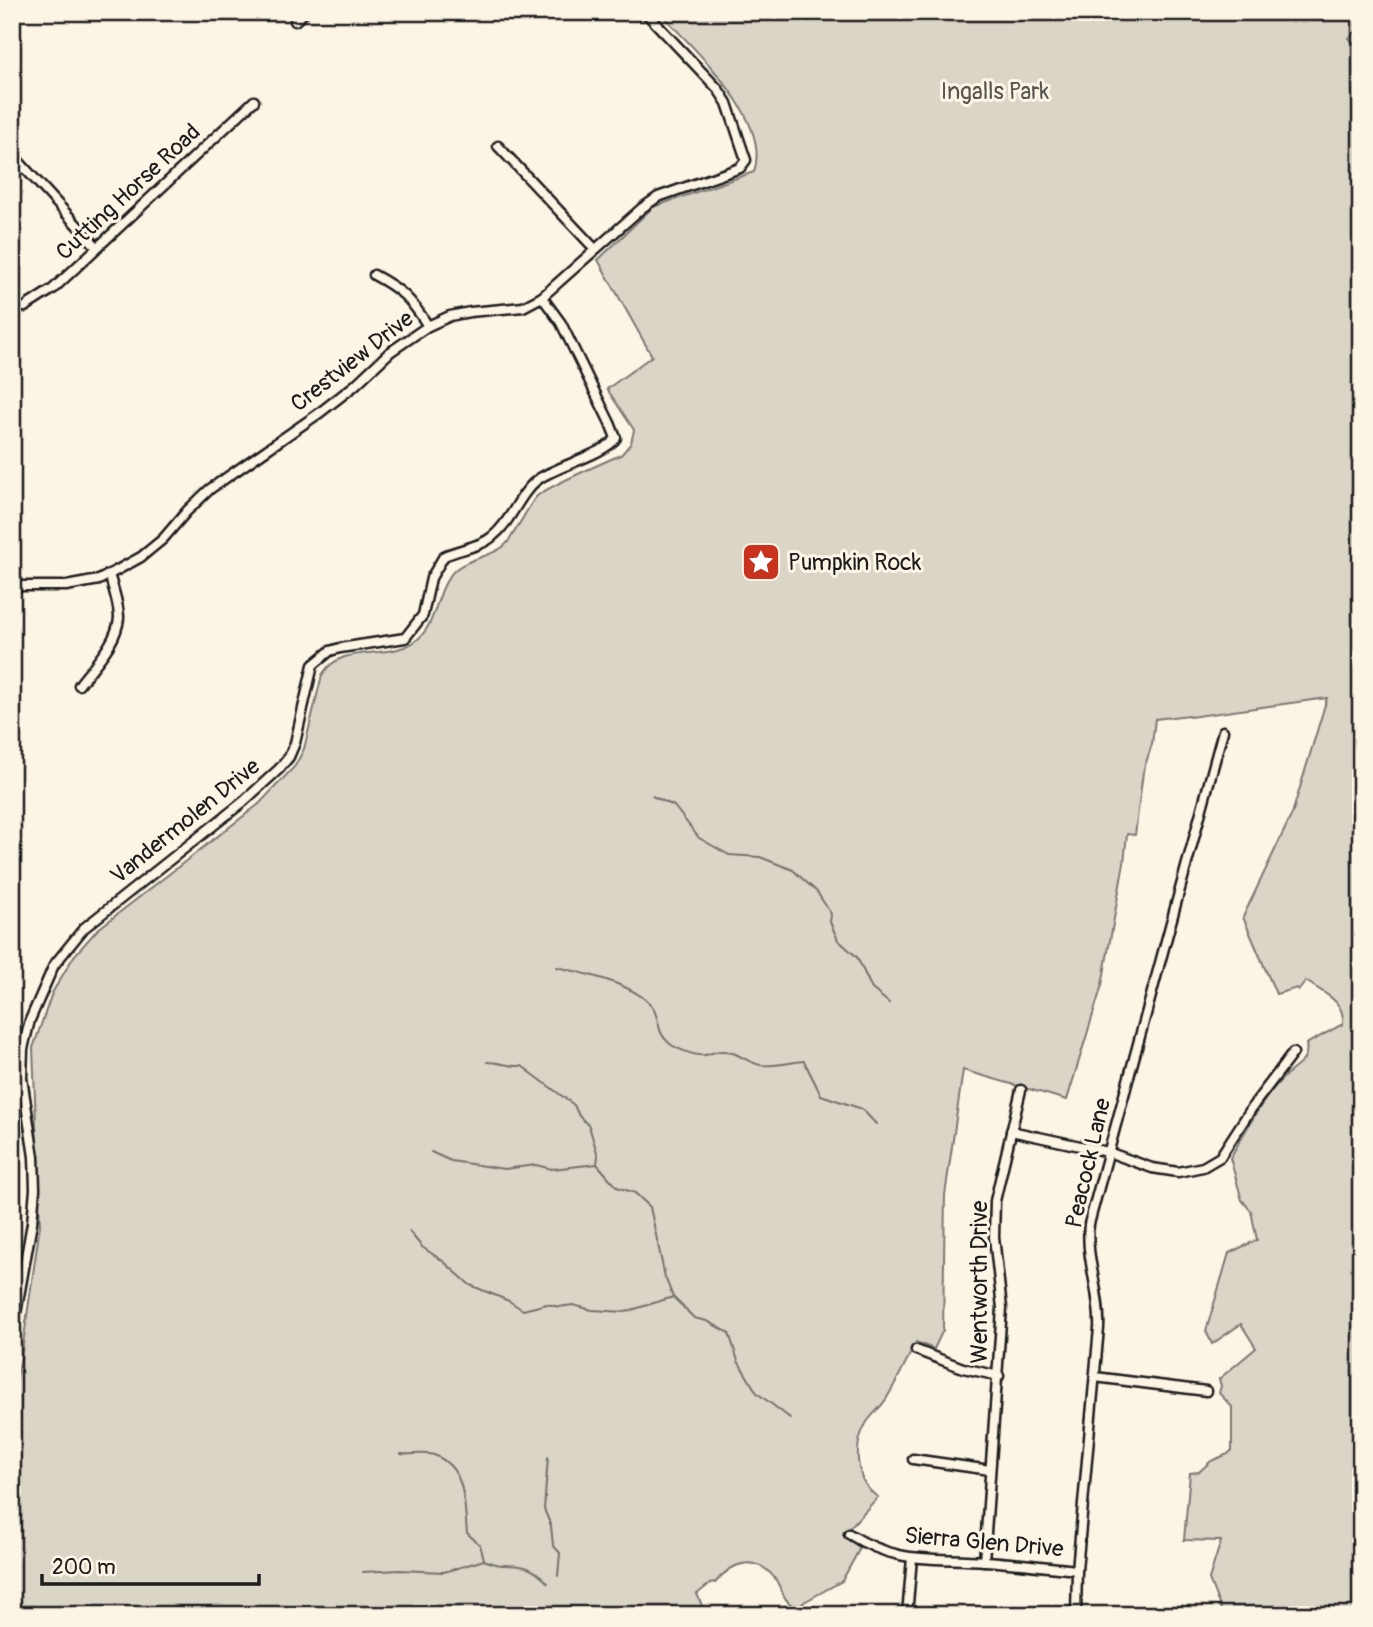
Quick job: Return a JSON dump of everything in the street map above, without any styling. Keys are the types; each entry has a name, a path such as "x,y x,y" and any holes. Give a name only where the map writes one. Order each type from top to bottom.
{"street":[{"path":"295,21 305,12"},
{"name":"Crestview Drive","path":"12,586 66,586 99,580 141,557 163,539 210,489 318,414 354,386 390,352 428,326 450,316 470,312 523,307 542,297 642,208 658,197 740,168 746,159 727,103 718,89 645,12"},
{"name":"Cutting Horse Road","path":"25,307 52,289 254,101"},
{"path":"498,146 595,249"},
{"path":"12,154 96,246"},
{"path":"12,172 21,163"},
{"path":"374,275 399,288 416,306 428,326"},
{"name":"Vandermolen Drive","path":"12,1336 33,1223 35,1189 34,1157 22,1078 23,1049 30,1020 54,965 84,928 243,802 289,757 295,743 313,665 330,651 340,648 405,638 423,615 431,579 444,556 491,539 505,525 532,484 541,477 611,446 616,438 610,423 561,323 542,297"},
{"path":"79,685 112,640 119,619 109,574"},
{"name":"Peacock Lane","path":"1076,1615 1077,1570 1100,1311 1088,1231 1223,731"},
{"path":"1011,1131 1108,1152 1152,1168 1178,1172 1203,1167 1220,1157 1255,1103 1293,1054"},
{"name":"Wentworth Drive","path":"984,1561 1002,1308 994,1237 995,1201 1021,1090"},
{"path":"916,1350 963,1368 999,1376"},
{"path":"1095,1377 1206,1391"},
{"path":"914,1459 990,1470"},
{"name":"Sierra Glen Drive","path":"849,1534 885,1553 912,1558 984,1561 1077,1570"},
{"path":"907,1615 912,1558"}],"green space":[{"name":"Ingalls Park","path":"660,12 1361,12 1361,27 1349,38 1361,51 1361,1615 1233,1615 1222,1612 1209,1579 1221,1541 1184,1540 1190,1473 1199,1472 1211,1461 1232,1450 1232,1407 1219,1393 1219,1379 1256,1348 1241,1324 1212,1344 1206,1331 1229,1253 1257,1240 1251,1211 1242,1200 1230,1158 1268,1096 1306,1056 1306,1044 1343,1024 1341,1009 1337,1003 1306,981 1299,990 1297,988 1276,994 1243,917 1292,814 1327,698 1190,717 1155,719 1152,744 1143,772 1135,835 1127,834 1102,985 1067,1100 963,1070 945,1195 943,1330 934,1349 916,1342 886,1400 862,1431 858,1451 860,1472 864,1482 878,1497 843,1535 860,1548 842,1581 795,1607 786,1599 776,1580 761,1566 737,1566 697,1594 706,1615 12,1615 12,1400 21,1358 40,1225 33,1048 52,993 74,956 97,930 259,804 295,766 304,749 322,675 331,664 354,655 394,650 418,639 430,623 444,585 456,569 504,546 536,497 563,481 622,454 631,443 634,430 607,389 652,356 598,260 653,207 754,172 756,151 752,129 741,107 709,65"}],"waterway":[{"path":"652,796 674,806 699,838 729,855 760,857 793,870 817,892 831,914 830,922 838,940 857,957 872,989 889,1003"},
{"path":"557,967 610,981 637,994 654,1010 666,1040 692,1054 726,1051 765,1065 804,1061 821,1095 862,1109 876,1124"},
{"path":"487,1062 522,1066 574,1105 579,1116 589,1126 598,1156 597,1164 617,1187 635,1193 650,1207 665,1277 673,1297"},
{"path":"431,1152 451,1161 504,1169 536,1165 552,1169 597,1164"},
{"path":"409,1231 422,1247 470,1285 509,1301 523,1310 547,1304 625,1312 673,1297 694,1318 707,1321 729,1333 738,1361 757,1393 790,1418"},
{"path":"401,1454 434,1455 453,1469 462,1488 467,1533 480,1545 484,1559"},
{"path":"548,1457 544,1509 551,1526 553,1545 560,1553 558,1576"},
{"path":"363,1572 444,1572 484,1560 493,1564 523,1566 539,1574 548,1583"}],"place":[{"name":"Pumpkin Rock","path":"761,562"}]}
